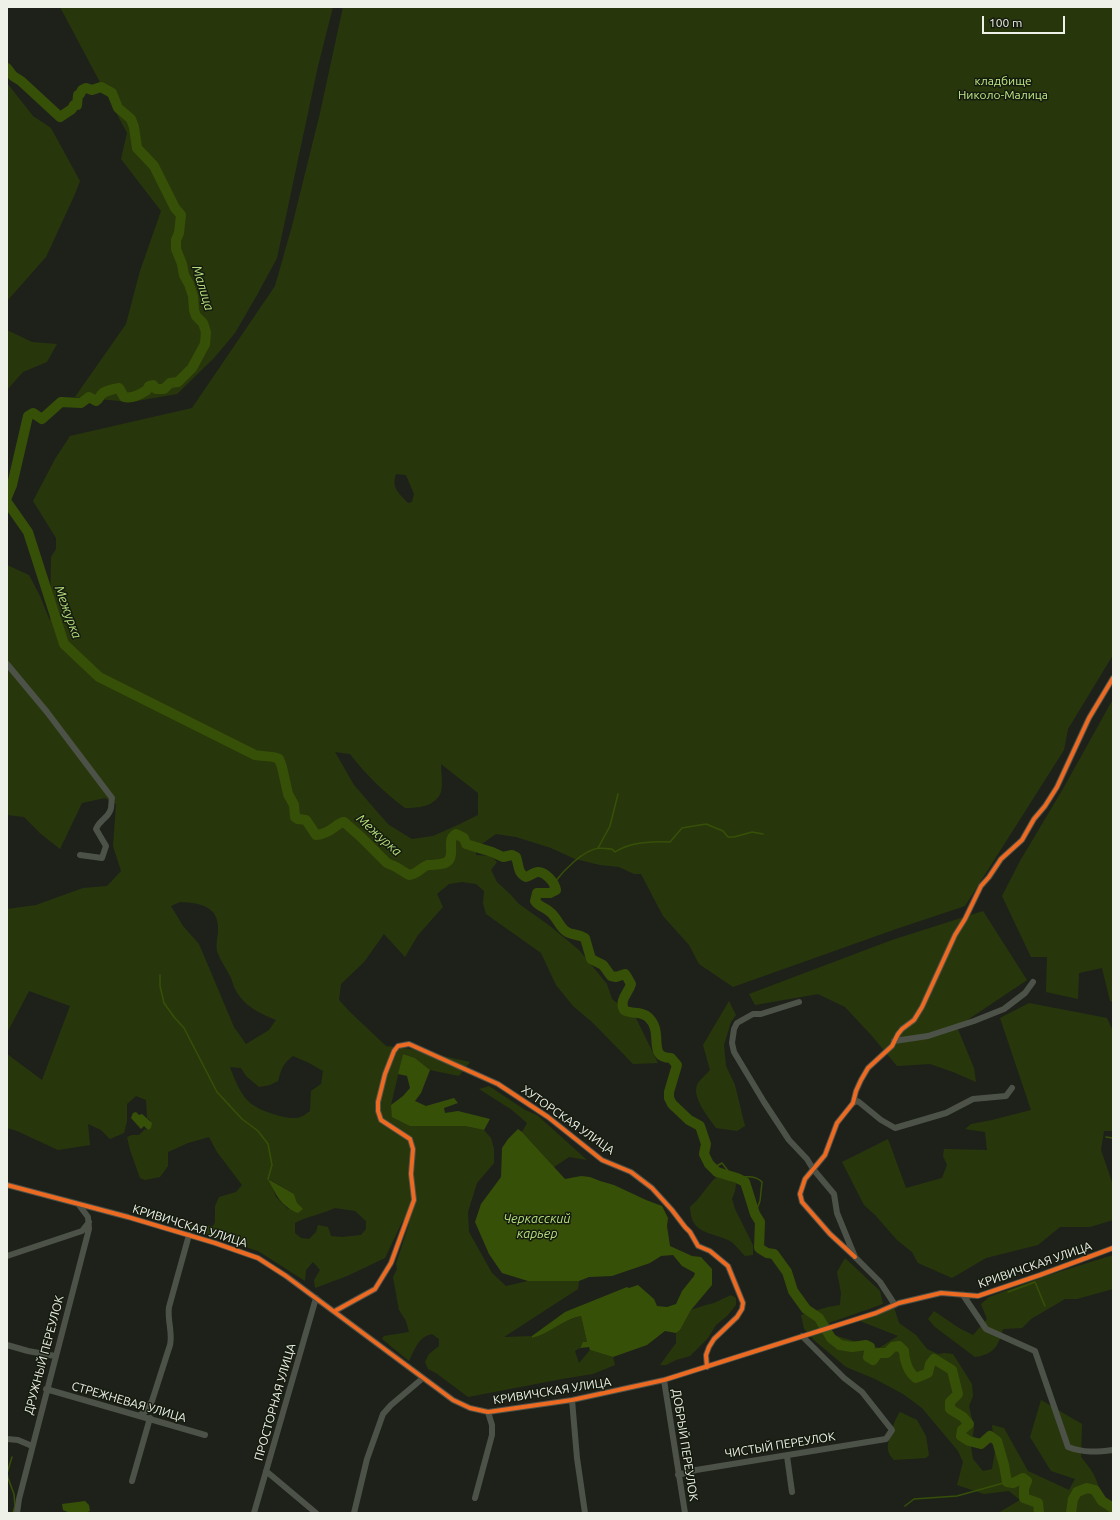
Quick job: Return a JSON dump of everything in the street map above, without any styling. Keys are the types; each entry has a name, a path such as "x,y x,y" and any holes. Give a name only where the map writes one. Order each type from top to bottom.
{"street":[{"path":"7,664 47,712 112,798 111,810 108,815 98,823 96,829 106,846 102,858 80,855"},
{"path":"894,1305 880,1282 830,1234 802,1202 800,1194 802,1187 805,1179 825,1155 837,1123 853,1103 856,1091 868,1068 892,1046 894,1040 902,1029 914,1020 922,1007 955,935 965,919 981,886 990,877 1001,859 1022,840 1034,819 1045,806 1057,787 1089,718 1113,678"},
{"path":"894,1040 928,1036 974,1021 1004,1009 1025,993 1033,982"},
{"path":"799,1002 761,1014 753,1014 737,1023 734,1029 732,1043 734,1052 789,1140 807,1159 834,1194 837,1213 855,1257"},
{"name":"ХУТОРСКАЯ УЛИЦА","path":"335,1312 375,1289 392,1263 414,1200 412,1174 413,1149 410,1140 381,1120 378,1111 378,1102 385,1074 394,1051 398,1046 409,1044 498,1084 548,1117 602,1160 631,1172 652,1188 672,1210 690,1232 698,1246 710,1251 728,1266 744,1303 737,1316 714,1339 709,1347 706,1355 707,1367"},
{"path":"853,1103 859,1102 881,1120 895,1128 946,1114 973,1099 1006,1096 1012,1088"},
{"name":"КРИВИЧСКАЯ УЛИЦА","path":"7,1185 189,1235 258,1258 286,1276 457,1402 470,1408 488,1412 572,1400 664,1380 876,1313 894,1305 941,1293 978,1296 1113,1248"},
{"path":"7,1256 82,1231 89,1222 86,1214 79,1205"},
{"name":"ДРУЖНЫЙ ПЕРЕУЛОК","path":"17,1513 19,1499 54,1356 88,1232 89,1222"},
{"path":"139,1416 147,1410 152,1401 170,1346 171,1338 168,1316 169,1307 189,1235"},
{"path":"963,1295 986,1329 1035,1352 1068,1448 1089,1452 1113,1450"},
{"name":"ПРОСТОРНАЯ УЛИЦА","path":"254,1513 316,1298"},
{"name":"ЧИСТЫЙ ПЕРЕУЛОК","path":"678,1475 696,1470 886,1439 892,1430 862,1392 844,1378 802,1336"},
{"path":"7,1345 54,1356"},
{"path":"354,1513 367,1459 383,1414 391,1405 423,1378"},
{"name":"ДОБРЫЙ ПЕРЕУЛОК","path":"664,1380 685,1513"},
{"name":"СТРЕЖНЕВАЯ УЛИЦА","path":"46,1389 205,1435"},
{"path":"572,1400 584,1513"},
{"path":"475,1498 492,1435 492,1425 488,1412"},
{"path":"132,1481 150,1418"},
{"path":"7,1439 18,1440 32,1446"},
{"path":"787,1456 792,1492"},
{"path":"266,1471 316,1513"}],"green space":[{"path":"60,7 333,7 318,66 277,258 235,333 214,358 177,394 131,402 75,397 126,324 140,271 161,211 121,159 127,133"},
{"name":"кладбище Николо-Малица","path":"343,7 1113,7 1113,655 1068,729 1064,750 965,906 733,987 699,964 689,945 663,916 641,874 634,874 619,867 600,865 575,859 551,848 516,837 496,834 476,848 476,855 491,856 497,862 491,870 497,882 519,904 550,926 579,950 607,984 612,999 636,1018 658,1063 633,1064 592,1022 573,1006 556,985 541,953 486,914 483,903 484,891 476,884 462,882 449,884 437,894 443,907 418,935 405,957 384,934 364,962 341,984 339,1000 386,1046 411,1049 470,1062 459,1076 430,1070 415,1058 403,1054 391,1105 410,1126 465,1126 484,1130 491,1138 494,1149 494,1163 477,1183 468,1212 469,1232 492,1273 506,1286 528,1281 579,1281 578,1289 504,1337 532,1336 533,1338 566,1321 581,1316 587,1342 575,1351 579,1363 590,1350 613,1357 615,1365 593,1374 468,1397 436,1373 428,1369 425,1362 429,1354 439,1346 439,1339 432,1334 420,1341 409,1361 382,1339 384,1336 409,1332 406,1321 399,1310 393,1277 397,1269 396,1264 409,1224 403,1220 385,1258 347,1276 315,1288 314,1280 320,1270 313,1262 306,1270 305,1281 258,1251 193,1230 188,1225 213,1226 215,1222 215,1206 219,1197 236,1192 242,1185 217,1152 209,1137 188,1143 168,1152 168,1166 160,1177 145,1180 140,1178 127,1137 139,1135 145,1129 148,1130 150,1120 147,1118 146,1100 136,1096 127,1104 127,1121 124,1133 110,1139 101,1130 88,1124 90,1145 58,1150 17,1131 7,1128 7,1054 42,1080 70,1006 29,991 7,1033 7,909 36,905 83,888 107,886 121,871 113,846 116,804 105,798 82,803 60,849 41,834 24,817 7,815 7,565 29,575 40,596 50,621 51,557 56,549 56,538 33,501 55,459 70,436 192,408 275,286 292,226 320,113","holes":["396,474 406,475 414,494 412,502 408,503 399,493 395,487","335,752 350,754 376,783 405,808 426,806 435,801 442,789 441,764 478,793 478,815 433,836 412,839 389,825 354,785","180,902 196,904 203,905 213,912 218,924 217,951 220,958 234,987 242,999 252,1008 276,1020 269,1030 246,1044 234,1027 199,944 183,926 171,906","293,1056 323,1071 321,1084 311,1091 310,1111 298,1118 277,1115 251,1104 239,1089 230,1067 241,1068 246,1076 259,1087 270,1085 278,1081 280,1073 287,1061","269,1179 294,1194 297,1203 288,1209 276,1197","335,1208 355,1211 366,1221 366,1229 361,1235 342,1237 331,1236 328,1227 318,1225 316,1232 309,1239 301,1238 295,1233 295,1223"]},
{"path":"7,83 33,116 51,128 80,181 46,257 7,301"},
{"path":"7,330 32,342 57,344 47,362 23,372 7,390"},
{"path":"1113,699 1113,1002 1110,1001 1102,968 1079,973 1078,999 1046,992 1047,957 1031,957 1002,896 1020,861 1064,787"},
{"path":"983,911 1027,980 957,1027 974,1068 976,1082 930,1064 897,1066 845,1007 818,994 755,1005 749,994 892,940"},
{"path":"729,1001 736,1015 731,1022 724,1045 726,1066 735,1085 745,1126 737,1131 716,1128 702,1108 696,1090 698,1083 710,1070 703,1045"},
{"path":"1029,1003 1107,1018 1113,1031 1113,1131 1104,1131 1101,1150 1113,1185 1113,1220 1090,1227 1060,1227 1038,1245 986,1258 952,1278 918,1263 912,1252 897,1240 864,1205 842,1162 888,1139 906,1188 942,1178 947,1165 943,1156 944,1149 987,1150 985,1132 965,1129 971,1124 1031,1110 1000,1018"},
{"path":"489,1086 525,1110 537,1115 587,1160 569,1157 554,1167 522,1132 527,1123 512,1110 479,1089"},
{"path":"720,1174 736,1183 732,1199 735,1209 753,1245 753,1255 745,1256 730,1241 703,1231 694,1223 691,1216 690,1207"},
{"path":"1113,1255 1113,1289 1077,1299 1065,1299 1031,1319 1022,1328 1003,1329 997,1345 987,1354 975,1357 935,1327 928,1319 934,1311 959,1328 973,1335 987,1319 981,1304 989,1297 1046,1276"},
{"path":"845,1258 880,1291 883,1304 829,1323 833,1335 879,1348 898,1336 860,1321 894,1307 899,1323 916,1335 927,1349 938,1354 953,1354 972,1384 973,1396 969,1406 974,1428 971,1447 973,1459 983,1471 992,1469 995,1451 992,1425 1004,1428 1028,1471 1069,1490 1075,1479 1051,1471 1030,1437 1041,1400 1082,1424 1081,1457 1094,1474 1099,1486 1102,1507 1113,1513 998,1513 1020,1500 1009,1491 984,1494 957,1485 963,1462 958,1451 922,1408 903,1394 875,1379 846,1367 815,1341 804,1329 801,1315 840,1305 841,1293 837,1272"},
{"path":"731,1295 736,1298 736,1305 727,1316 716,1325 708,1338 690,1356 666,1365 660,1365 676,1343 676,1333 680,1330 691,1310 714,1303"},
{"path":"900,1412 917,1420 926,1436 929,1455 926,1458 894,1460 890,1455 888,1445 890,1435"}],"water":[{"path":"403,1054 415,1058 430,1070 421,1093 415,1101 426,1106 454,1098 458,1103 444,1108 445,1113 458,1111 490,1119 484,1130 465,1126 410,1126 392,1117 391,1105 403,1096 410,1088 407,1076 398,1074"},
{"path":"136,1112 139,1115 142,1114 152,1123 151,1128 148,1130 144,1126 141,1129 131,1118 133,1113"},
{"name":"Черкасский карьер","path":"518,1129 565,1179 581,1176 590,1177 614,1185 662,1206 668,1218 667,1226 670,1246 692,1256 701,1257 712,1269 712,1285 691,1310 680,1330 676,1333 665,1331 647,1345 613,1357 590,1350 589,1347 580,1348 583,1342 587,1342 581,1316 568,1320 532,1338 532,1336 565,1312 627,1287 629,1288 638,1285 654,1299 657,1306 667,1307 676,1304 682,1291 695,1273 682,1266 673,1255 661,1256 650,1263 612,1276 589,1277 579,1281 528,1281 502,1273 489,1254 475,1222 481,1204 501,1177 502,1148 508,1139"},
{"path":"268,1179 294,1194 297,1203 303,1209 298,1213 287,1207 277,1195"},
{"path":"85,1501 89,1505 90,1511 76,1514 63,1510 62,1504"}],"waterway":[{"name":"Малица","path":"7,68 13,76 21,81 60,117 72,109 74,105 77,105 78,95 86,88 92,90 101,87 112,93 118,108 131,119 134,127 137,148 154,166 175,208 181,215 179,233 176,240 176,249 182,264 184,275 193,296 196,316 203,323 206,332 205,344 192,368 178,382 170,383 164,389 156,389 153,385 149,386 147,390 133,397 124,397 119,388 103,393 96,401 89,397 81,403 61,402 42,419 33,413 28,416 12,485 7,497"},
{"name":"Межурка","path":"7,502 28,532 64,644 99,677 255,755 279,759 288,794 294,805 295,817 306,820 316,835 326,833 338,824 344,822 387,863 409,875 428,865 447,862 451,857 451,842 453,836 456,834 464,838 466,844 503,857 512,855 516,857 520,871 526,877 541,872 550,878 556,890 550,893 537,893 535,901 538,905 548,910 567,932 585,938 591,959 603,965 611,976 616,977 625,974 627,977 631,984 623,1000 624,1010 648,1017 653,1023 659,1054 664,1057 671,1058 677,1065 669,1092 669,1098 672,1104 689,1120 700,1126 706,1144 704,1154 709,1164 717,1172 745,1182 755,1214 760,1222 759,1248 767,1253 774,1254 787,1272 793,1291 806,1309 819,1318 831,1338 840,1345 852,1347 866,1345 870,1347 868,1357 873,1360 878,1353 887,1353 893,1347 899,1346 904,1351 909,1369 916,1378 928,1373 930,1364 934,1359 952,1370 958,1394 950,1402 950,1409 963,1417 969,1424 962,1430 961,1436 969,1441 981,1444 990,1436 997,1441 1007,1482 1013,1483 1023,1478 1027,1481 1024,1488 1024,1498 1038,1503 1039,1513"},
{"path":"598,848 610,826 618,794"},
{"path":"554,883 574,862 586,853 599,848 612,849 615,852 634,844 670,842 682,828 706,824 723,831 728,837 734,837 752,832 763,834"},
{"path":"160,975 160,986 164,1003 184,1028 217,1092 242,1119 258,1131 268,1144 272,1165 268,1179"},
{"path":"1106,1137 1113,1138"},
{"path":"713,1168 722,1163 732,1176"},
{"path":"737,1178 754,1177 762,1182 760,1201 755,1214"},
{"path":"1008,1292 1035,1282 1045,1306"},
{"path":"12,1457 7,1473 14,1494 15,1506 13,1513"},
{"path":"905,1506 914,1499 957,1496 1007,1482"},
{"name":"Межурка","path":"1071,1513 1073,1499 1077,1492 1087,1488 1095,1490 1102,1501 1113,1508"}],"cycle path":[{"path":"855,1257 830,1234 802,1202 800,1194 805,1179 825,1155 837,1123 853,1103 856,1091 868,1068 892,1046 898,1034 914,1020 922,1007 955,935 965,919 981,886 1001,859 1022,840 1034,819 1045,806 1057,787 1089,718 1113,678"},
{"path":"335,1311 375,1289 391,1263 414,1200 411,1174 413,1149 410,1139 381,1120 378,1111 378,1102 385,1074 394,1051 398,1046 409,1044 498,1084 548,1117 602,1160 631,1172 652,1188 672,1210 690,1232 698,1246 710,1251 728,1266 743,1303 742,1309 737,1317 714,1339 709,1347 706,1355 707,1367"},
{"path":"7,1185 128,1217 215,1243 258,1258 286,1276 453,1400 470,1408 488,1412 572,1400 664,1380 876,1313 899,1303 941,1293 978,1296 1113,1248"}]}
